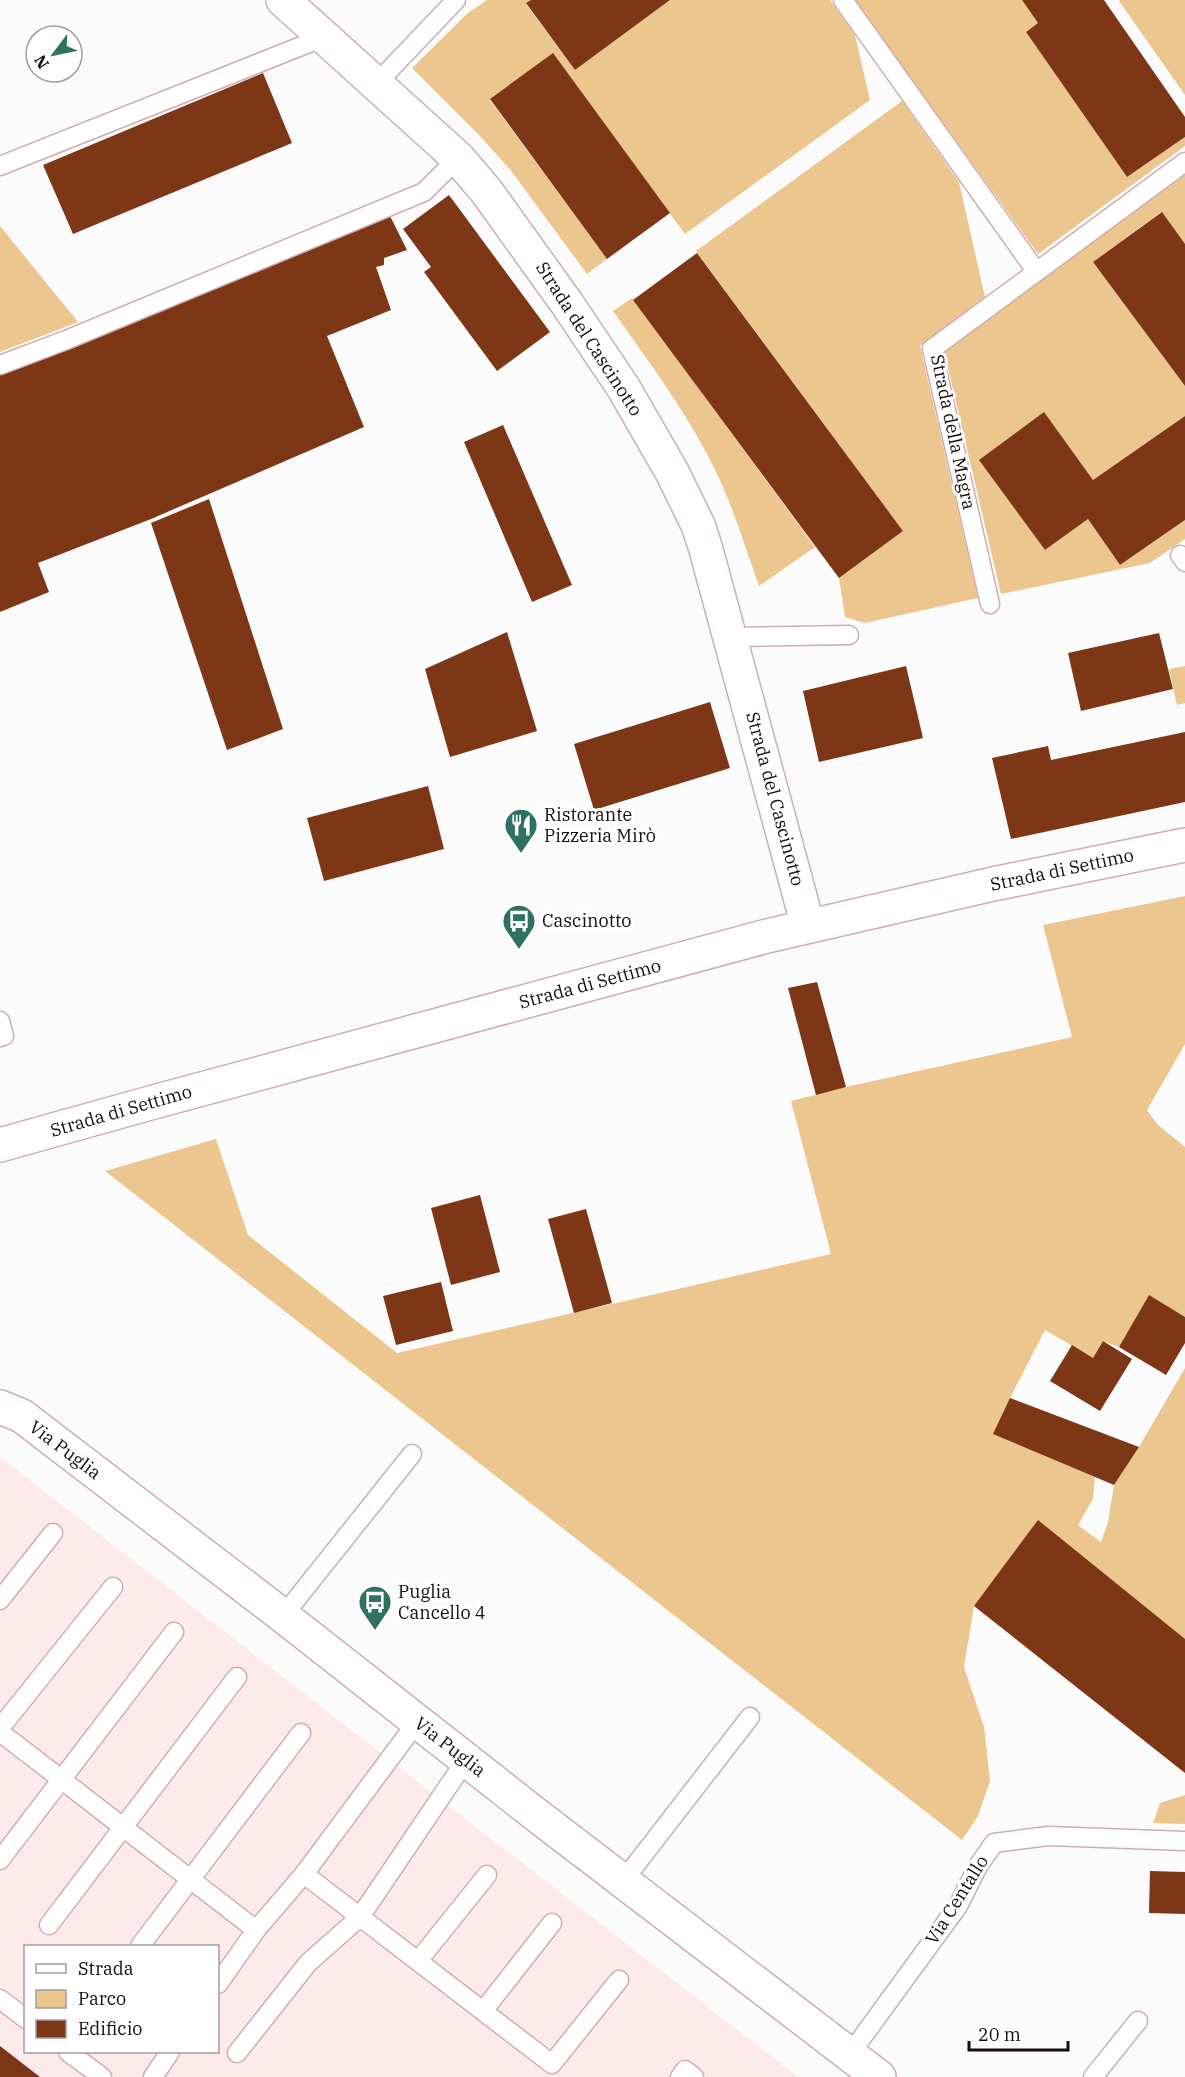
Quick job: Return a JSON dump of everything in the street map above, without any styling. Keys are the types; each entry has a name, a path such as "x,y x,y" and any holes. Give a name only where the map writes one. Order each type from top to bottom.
{"street":[{"name":"Strada del Cascinotto","path":"283,0 458,158 494,201 623,387 662,454 698,525 732,638 808,926"},
{"name":"Strada di Settimo","path":"0,1145 808,926 993,884 1185,845"},
{"name":"Via Puglia","path":"0,1383 11,1412 283,1616 466,1760 879,2077"}],"lane":[{"path":"377,83 456,0"},
{"path":"843,0 1035,271"},
{"path":"0,166 324,37"},
{"path":"0,365 424,192 458,158"},
{"name":"Strada della Magra","path":"990,604 932,349 1185,162"},
{"path":"732,638 849,635"},
{"path":"0,1021 4,1036 0,1037"},
{"path":"283,1616 412,1454"},
{"path":"0,1600 53,1533"},
{"path":"113,1587 0,1730 256,1930"},
{"path":"0,1860 174,1632"},
{"path":"49,1925 237,1677"},
{"path":"623,1881 750,1717"},
{"path":"219,1983 256,1930 304,1874 417,1722"},
{"path":"141,1945 301,1733"},
{"path":"237,2053 308,1963 360,1917 466,1760"},
{"name":"Via Centallo","path":"850,2054 958,1906 978,1866 994,1843 1048,1836 1185,1840"},
{"path":"304,1874 552,2064 619,1980"},
{"path":"418,1961 487,1875"},
{"path":"483,2011 552,1923"},
{"path":"0,1999 24,2017"},
{"path":"1093,2077 1138,2021"},
{"path":"69,2053 102,2077"},
{"path":"153,2077 169,2053"},
{"path":"680,2077 685,2070 694,2077"}],"shaded area":[{"path":"0,1457 798,2077 0,2077"}],"green space":[{"path":"487,0 531,0 526,4 575,70 670,0 830,0 855,35 870,100 685,234 552,54 490,100 607,259 587,274 512,172 480,136 412,68 468,13"},
{"path":"854,0 1022,0 1038,23 1026,32 1127,177 1185,137 1185,146 1038,254"},
{"path":"1185,0 1185,95 1119,1"},
{"path":"902,101 959,182 985,297 920,346 978,598 865,623 845,617 839,578 903,531 696,251"},
{"path":"1185,174 1185,244 1161,212 1093,262 1185,386 1185,416 1093,480 1044,413 980,460 1045,550 1088,519 1120,565 1185,520 1185,539 1150,563 1001,594 944,351"},
{"path":"0,226 78,322 0,352"},
{"path":"632,298 815,547 759,586 730,505 708,456 670,392 613,311"},
{"path":"1185,666 1185,703 1177,705 1169,669"},
{"path":"1185,896 1185,1044 1147,1110 1157,1124 1185,1147 1185,1317 1149,1296 1119,1347 1103,1341 1093,1358 1045,1330 994,1434 1095,1477 1093,1499 1078,1525 1101,1542 1108,1522 1114,1485 1185,1368 1185,1639 974,1606 964,1667 984,1727 990,1781 978,1816 962,1840 105,1171 216,1139 248,1235 397,1353 831,1254 791,1101 1072,1037 1043,925"},
{"path":"1185,1795 1185,1824 1153,1823 1160,1803"}],"building":[{"path":"531,0 670,0 575,70 526,3"},
{"path":"1022,0 1104,0 1185,117 1185,137 1127,177 1026,32 1038,23"},
{"path":"553,53 670,213 607,259 490,99"},
{"path":"263,73 292,143 73,234 43,165"},
{"path":"449,195 550,332 497,371 424,272 431,267 403,229"},
{"path":"1162,212 1185,244 1185,386 1093,262"},
{"path":"390,216 407,250 384,258 384,265 376,267 391,310 327,336 364,427 151,519 38,563 49,592 0,612 0,372"},
{"path":"697,253 903,531 839,578 633,300"},
{"path":"1044,412 1093,480 1185,416 1185,520 1120,565 1088,519 1045,550 979,460"},
{"path":"503,425 572,585 532,602 464,442"},
{"path":"209,499 283,729 227,750 151,523"},
{"path":"507,632 537,731 450,757 425,669"},
{"path":"1159,633 1173,689 1081,711 1068,653"},
{"path":"906,666 923,738 819,762 803,691"},
{"path":"710,702 730,768 594,810 574,744"},
{"path":"1185,732 1185,802 1011,839 992,758 1048,746 1051,760"},
{"path":"428,786 444,849 324,881 307,818"},
{"path":"817,982 846,1087 816,1095 788,988"},
{"path":"480,1195 500,1272 451,1285 431,1208"},
{"path":"586,1209 612,1303 574,1313 548,1219"},
{"path":"441,1282 453,1331 396,1345 383,1296"},
{"path":"1149,1295 1185,1317 1185,1343 1166,1375 1119,1347"},
{"path":"1103,1341 1132,1359 1100,1411 1050,1381 1072,1345 1093,1358"},
{"path":"1010,1398 1139,1447 1114,1485 993,1434"},
{"path":"1038,1520 1185,1639 1185,1773 974,1606"},
{"path":"1150,1871 1185,1872 1185,1914 1149,1913"},
{"path":"0,2046 40,2077 0,2077"}],"place":[{"name":"Ristorante Pizzeria Mirò","path":"521,854"},
{"name":"Cascinotto","path":"519,950"},
{"name":"Puglia Cancello 4","path":"375,1631"}]}
